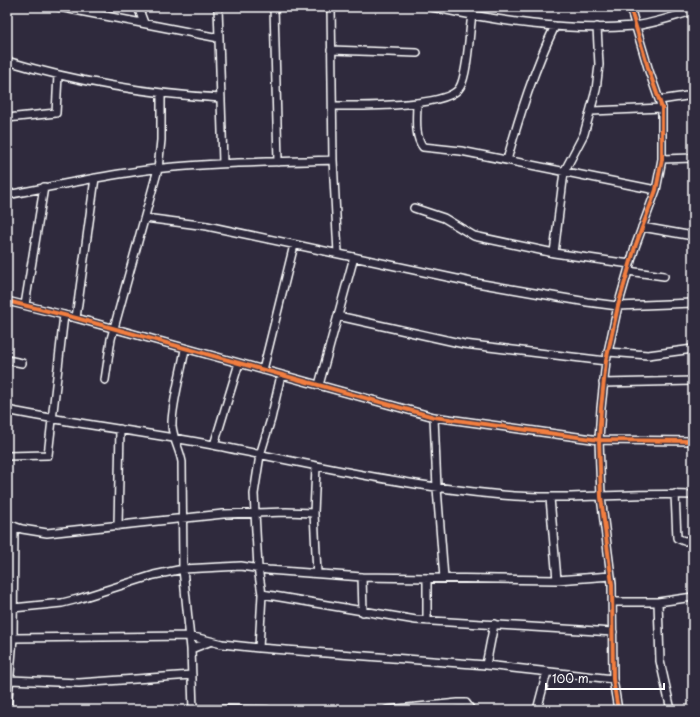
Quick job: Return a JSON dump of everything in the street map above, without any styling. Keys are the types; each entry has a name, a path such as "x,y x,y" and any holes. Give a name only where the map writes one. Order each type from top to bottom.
{"street":[{"path":"59,7 219,38"},
{"path":"138,7 144,23"},
{"path":"218,7 223,163"},
{"path":"274,7 278,162"},
{"path":"331,7 333,160 338,253"},
{"path":"432,7 472,15 555,26 597,27 635,26 693,11"},
{"path":"618,710 613,679 613,602 611,576 601,498 599,440 603,383 606,361 618,306 642,227 656,190 662,159 662,108 648,71 630,7"},
{"path":"333,106 417,103 456,93 464,76 472,15"},
{"path":"507,160 529,86 555,26"},
{"path":"554,253 564,172 577,149 592,111 599,65 597,27"},
{"path":"331,50 417,53"},
{"path":"7,61 58,75 112,86 161,94 221,98"},
{"path":"7,118 56,113 58,75"},
{"path":"105,380 115,328 132,260 158,169 161,140 161,94"},
{"path":"660,100 693,95"},
{"path":"417,103 419,142 423,147 461,151 656,190"},
{"path":"592,111 662,108"},
{"path":"662,159 693,158"},
{"path":"7,195 96,178 158,169 223,163 333,160"},
{"path":"76,318 96,178"},
{"path":"25,305 44,187"},
{"path":"414,208 444,218 474,236 629,267 664,276"},
{"path":"145,218 206,226 527,293 618,306 693,303"},
{"path":"642,227 662,232 693,236"},
{"path":"264,370 294,245"},
{"path":"319,385 354,257"},
{"path":"7,301 115,328 185,349 434,417 599,440 693,440"},
{"path":"7,456 47,456 64,315"},
{"path":"338,316 464,344 606,361"},
{"path":"185,349 172,421 173,438 181,458 183,569 191,649 193,709 267,710"},
{"path":"608,352 648,355 693,349"},
{"path":"7,360 22,363"},
{"path":"214,445 239,364"},
{"path":"259,648 262,594 258,568 254,494 260,455 271,419 281,375"},
{"path":"603,383 693,381"},
{"path":"7,410 51,419 214,445 316,467 436,488 550,498 601,498 646,493 693,495"},
{"path":"434,417 436,488 444,578"},
{"path":"118,526 120,429"},
{"path":"316,467 314,513 316,573"},
{"path":"675,494 677,538 684,541 693,540"},
{"path":"550,498 557,580"},
{"path":"7,710 11,680 13,638 10,525 35,532 47,533 254,512 314,513"},
{"path":"13,608 62,603 154,575 183,569 241,566 362,577 557,580 611,576"},
{"path":"362,577 363,612"},
{"path":"427,578 427,621"},
{"path":"262,594 363,612 427,621 613,632"},
{"path":"613,602 658,602 693,597"},
{"path":"658,602 660,661 671,710"},
{"path":"486,665 494,624"},
{"path":"13,638 190,636 209,642 259,648 486,665 613,679"},
{"path":"191,649 209,642"},
{"path":"537,710 547,672"},
{"path":"11,680 79,683 192,675"},
{"path":"387,710 458,702 466,703 471,710"}],"cycle path":[{"path":"618,710 613,679 612,584 601,497 599,440 601,408 606,361 618,306 635,247 656,190 662,159 662,108 649,71 630,7"},
{"path":"7,301 76,318 434,417 599,440 693,441"}]}
